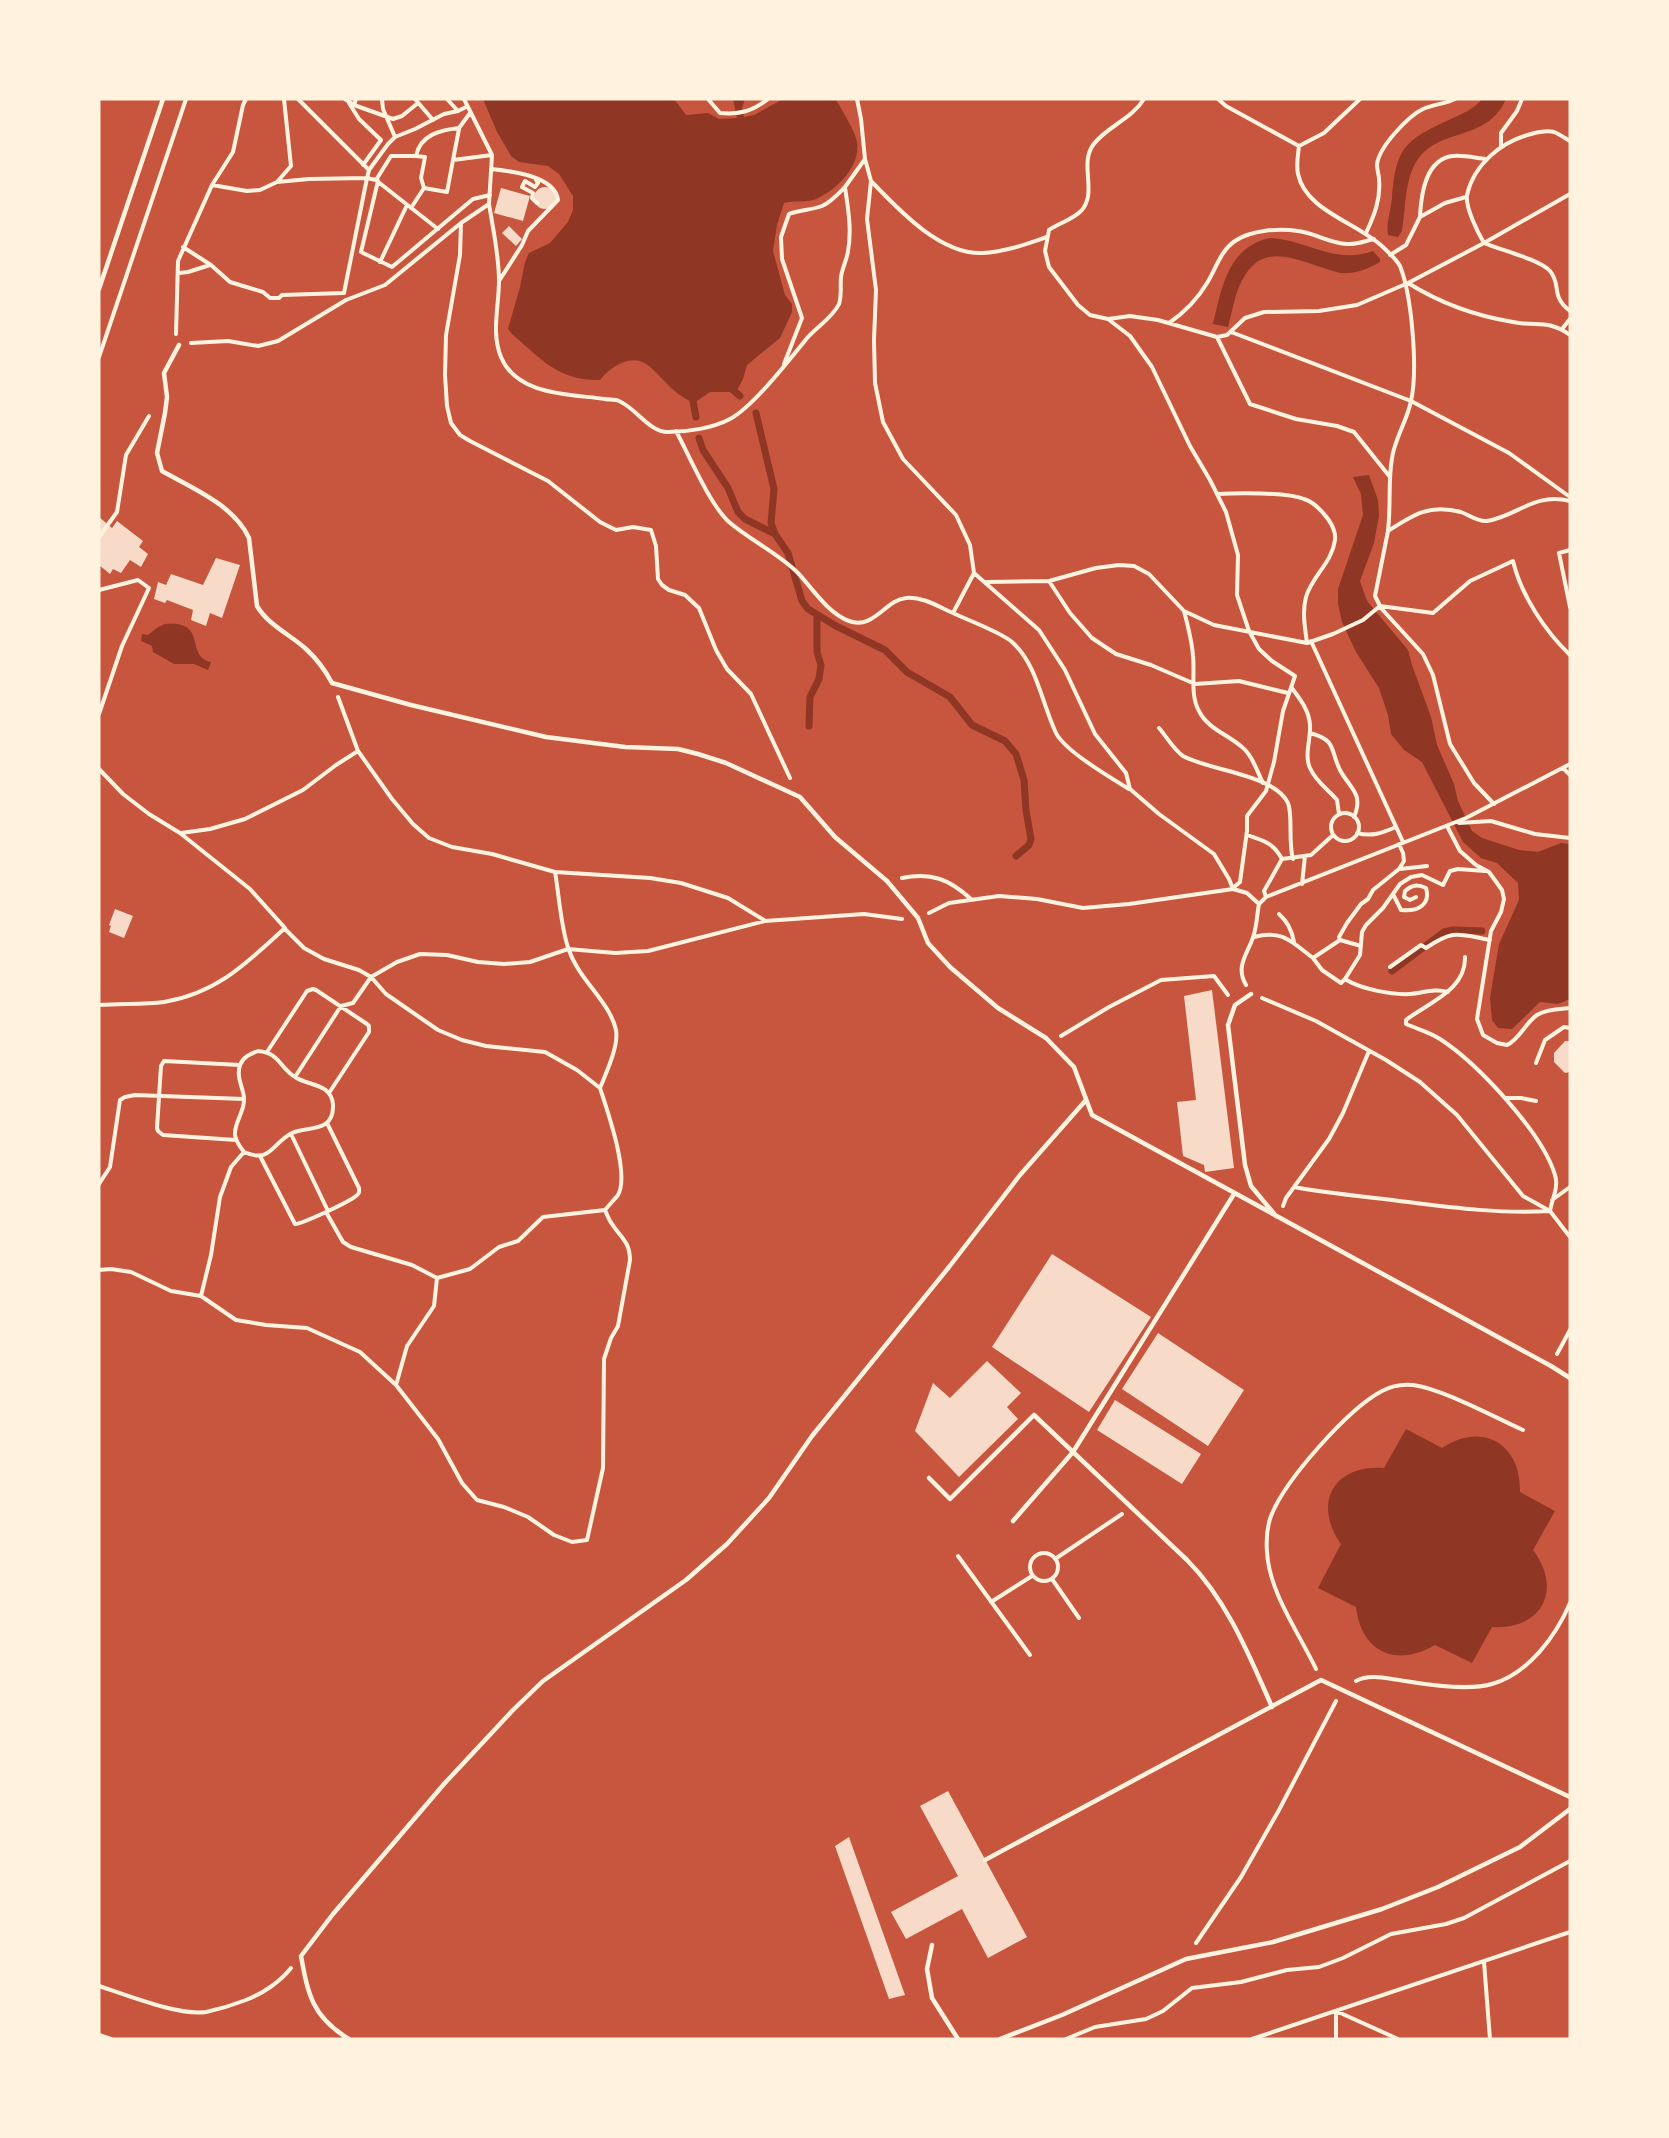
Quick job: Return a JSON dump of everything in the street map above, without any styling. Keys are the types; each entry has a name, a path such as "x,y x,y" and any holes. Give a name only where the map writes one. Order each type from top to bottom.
{"lane":[{"path":"99,289 163,99"},
{"path":"179,345 164,374 165,412 157,453 162,471 212,500 246,531 249,538 257,606 262,614 321,664 332,683 411,705 546,737 626,747 678,749 726,763 800,797 835,837 887,881 918,918 928,943 950,967 998,1008 1046,1038 1074,1067 1092,1115 1570,1378"},
{"path":"1251,994 1235,1005 1228,1025 1245,1165 1251,1186 1278,1218"},
{"path":"349,2039 322,2017 309,1996 300,1956 444,1784 535,1688 686,1581 727,1544 769,1498 812,1436 949,1267 1020,1175 1086,1100"},
{"path":"1013,1521 1073,1452 1234,1194"},
{"path":"929,1478 950,1499 1034,1415 1187,1560 1212,1588 1247,1652 1272,1707"},
{"path":"985,1860 1321,1680 1570,1797"},
{"path":"1000,2039 1062,2015 1186,1959 1273,1942 1382,1909 1438,1887 1520,1847 1570,1809"},
{"path":"932,1946 927,1969 932,1998 958,2039"}],"path":[{"path":"99,357 186,99"},
{"path":"246,99 233,152 212,185 178,261 175,331 179,345 208,340 258,346 278,341 346,300 385,285 461,223 489,204"},
{"path":"277,182 291,166 284,99"},
{"path":"298,99 369,170"},
{"path":"354,105 356,99"},
{"path":"382,99 383,109 395,137"},
{"path":"447,99 458,111"},
{"path":"464,99 492,155 489,204 498,261 496,325 498,348 507,368 520,379 541,390 619,401 645,421 665,432 691,430 729,419 741,411 817,326 834,313 839,303 841,277 849,250 849,214 845,188"},
{"path":"708,99 720,113 736,114 744,113 768,99"},
{"path":"857,99 865,159 871,181 867,219 876,290 875,383 883,422 903,459 956,515 970,545 974,573 953,613"},
{"path":"1144,99 1126,120 1094,144 1087,155 1087,201 1082,210 1072,219 1049,230 1047,237 1045,251 1049,267 1078,305 1090,315 1108,319 1130,316 1169,323 1217,337 1227,335 1245,318 1264,312 1319,311 1357,305 1407,284 1570,194"},
{"path":"1218,99 1226,106 1299,146"},
{"path":"1299,146 1324,133 1360,99"},
{"path":"1366,233 1377,208 1380,181 1377,165 1382,150 1406,122 1423,109 1455,99"},
{"path":"1501,147 1501,133 1517,111 1522,99"},
{"path":"346,100 358,119 381,140 363,165"},
{"path":"346,100 354,105 397,119 416,101 433,120"},
{"path":"183,247 211,265 230,282 263,292 270,298 279,298 282,295 344,293 369,170 395,137 444,114 466,107"},
{"path":"424,188 447,192 459,128 470,113"},
{"path":"416,156 424,139 433,134 459,128"},
{"path":"1570,141 1553,131 1540,131 1518,137 1486,159 1477,171 1467,197 1477,230 1484,243 1528,258 1551,271 1556,282 1556,294 1561,304 1570,311"},
{"path":"1299,146 1297,172 1311,199 1375,238 1399,264 1407,284 1413,351 1413,383 1411,401 1393,455 1388,531 1375,596 1391,621 1423,654 1434,675 1450,744 1474,783 1494,804"},
{"path":"453,160 492,155"},
{"path":"424,188 421,178 425,157 391,156 377,181 360,252 392,267 472,199 490,195"},
{"path":"1390,255 1406,245 1420,217 1420,197 1425,181 1436,165 1444,158 1454,156 1486,159"},
{"path":"782,367 802,318 782,259 781,237 789,214 801,209 822,206 835,197 845,188 865,159"},
{"path":"491,169 529,175 553,188 558,200 528,231 499,282"},
{"path":"212,185 247,191 260,190 277,182 367,178 377,181 438,229"},
{"path":"536,179 538,183 535,187 525,181 522,186 533,193 532,198 537,203"},
{"path":"871,181 905,216 933,236 959,249 980,253 1001,251 1047,237"},
{"path":"380,262 409,207 424,188"},
{"path":"1420,217 1445,203 1467,197"},
{"path":"461,223 460,255 446,335 445,354 446,393 451,423 460,435 470,441 548,481 600,522 616,530 633,527 651,530 656,546 658,579 669,590 685,595 699,608 716,650 727,669 751,694 779,758 800,797"},
{"path":"1169,323 1197,299 1223,253 1235,240 1275,230 1298,231 1331,242 1350,244 1375,238"},
{"path":"179,273 211,265"},
{"path":"1407,284 1483,316 1516,323 1556,326 1570,335"},
{"path":"1108,319 1130,336 1152,367 1190,446 1217,494 1234,537 1238,555 1237,595 1249,631 1265,655 1295,676 1283,711 1274,762 1265,784"},
{"path":"1562,329 1570,319"},
{"path":"1231,332 1411,401 1509,453 1570,499"},
{"path":"1217,337 1250,404 1296,419 1337,426 1354,432 1390,478"},
{"path":"99,537 117,512 126,455 166,388"},
{"path":"676,431 702,481 727,521 788,564 817,596 849,621 867,621 877,617 898,599 918,598 1011,641 1036,679 1057,735 1076,753 1109,778 1130,789 1159,814 1214,854 1233,889"},
{"path":"1217,494 1240,493 1304,499 1322,510 1333,527 1335,540 1331,554 1306,597 1304,620 1309,642 1396,827 1404,861 1399,869 1379,884 1368,899 1361,904 1347,923 1339,937 1340,940"},
{"path":"1388,531 1423,510 1439,508 1483,521 1500,518 1525,505 1545,499 1570,499"},
{"path":"1570,550 1559,553 1570,607"},
{"path":"986,582 1049,580 1096,568 1134,566 1149,574 1184,611 1214,626 1309,642 1363,620 1380,606 1433,613 1470,581 1513,561 1516,574 1543,623 1570,655"},
{"path":"974,573 1039,630 1065,670 1095,734 1126,773 1130,789"},
{"path":"99,590 138,580 149,588 122,646 99,714"},
{"path":"1049,580 1070,613 1092,638 1116,654 1151,665 1195,684 1239,681 1288,693"},
{"path":"1184,611 1189,626 1193,656 1194,699 1200,714 1211,727 1243,747 1265,784 1266,791 1247,816 1247,835 1240,882 1233,889"},
{"path":"332,683 358,751 392,799 413,824 429,838 452,847 492,854 555,872 650,878 681,883 728,898 765,921"},
{"path":"1291,687 1306,707 1310,723 1308,759 1310,768 1324,789 1337,800 1340,814"},
{"path":"1159,728 1182,755 1265,784 1280,793 1289,805 1289,847 1293,859"},
{"path":"1310,733 1322,736 1333,745 1340,770 1358,800 1358,808 1354,817"},
{"path":"180,833 245,819 303,790 358,751"},
{"path":"1570,764 1447,826 1266,897 1259,904 1254,937 1246,951 1242,965 1242,979 1251,994 1316,1021 1420,1082 1450,1108 1495,1159 1523,1196 1550,1210 1570,1237"},
{"path":"1563,768 1570,775"},
{"path":"99,770 123,794 149,814 180,833 250,889 304,948 324,959 359,970 371,977 386,994 438,1030 462,1040 486,1046 545,1052 577,1070 600,1088 612,1124 621,1172 619,1194 605,1210 543,1216 518,1241 499,1247 470,1269 437,1278 412,1265 351,1247 343,1242 291,1134"},
{"path":"1340,814 1349,814 1354,817 1359,828 1356,837 1347,842 1337,840 1331,833 1332,820 1340,814"},
{"path":"1453,823 1491,821 1535,834 1570,838"},
{"path":"1447,826 1460,852 1489,872 1502,890 1504,899 1501,912 1491,931 1477,1019 1483,1035 1497,1043 1507,1045 1514,1042 1537,1016 1570,1008"},
{"path":"1357,833 1367,836 1396,827"},
{"path":"1247,835 1268,842 1277,849 1282,859"},
{"path":"1282,859 1311,855 1333,835"},
{"path":"1302,884 1305,856"},
{"path":"1266,897 1264,891 1282,859"},
{"path":"1399,869 1427,866"},
{"path":"1254,937 1275,933 1294,943 1313,958 1331,977 1341,982 1360,955 1362,932 1366,925 1383,908 1400,884 1411,877 1422,875 1443,885 1450,871 1458,869 1489,872"},
{"path":"555,872 568,949 580,974 609,1012 617,1032 611,1061 600,1088"},
{"path":"887,881 926,875 942,879 972,899"},
{"path":"1393,894 1401,910 1408,911 1418,909 1425,903 1428,896 1426,888 1419,885 1411,886 1405,891 1404,897 1410,900 1416,897"},
{"path":"295,1077 341,1006 353,1004 371,977 397,962 420,954 447,955 478,962 504,964 531,962 568,949 615,953 648,951 765,921 864,914 900,919 918,918 949,903 999,896 1037,899 1083,908 1129,904 1233,889 1248,893 1259,904"},
{"path":"1279,914 1287,921 1293,933 1294,943"},
{"path":"99,1005 161,1002 188,997 210,988 237,971 285,928"},
{"path":"1390,968 1446,935 1456,934 1490,940"},
{"path":"1313,958 1340,940 1361,946"},
{"path":"1465,957 1465,964 1457,981 1448,992 1415,1013 1406,1020 1406,1024 1439,1038 1459,1053 1504,1098 1535,1134 1556,1176 1556,1188 1550,1210"},
{"path":"1051,1043 1076,1026 1161,980 1214,976 1235,1005"},
{"path":"1345,979 1354,985 1393,994 1437,989 1448,992"},
{"path":"267,1052 307,991 316,990 341,1006 367,1024 370,1029 329,1093"},
{"path":"1536,1063 1545,1040 1564,1027 1570,1028"},
{"path":"258,1051 267,1052 277,1058 295,1077 319,1086 329,1093 333,1108 327,1123 316,1129 291,1134 271,1151 260,1156 244,1152 236,1140 236,1127 244,1099 239,1077 240,1065 251,1054 258,1051"},
{"path":"1278,1218 1286,1198 1329,1139 1343,1113 1369,1051"},
{"path":"236,1140 160,1133 157,1128 161,1066 164,1061 240,1065"},
{"path":"99,1184 110,1167 120,1100 125,1097 135,1095 244,1099"},
{"path":"1504,1098 1536,1101"},
{"path":"260,1156 295,1224 301,1224 356,1197 359,1188 327,1123"},
{"path":"201,1296 211,1256 220,1197 231,1167 244,1152"},
{"path":"1294,1187 1334,1194 1465,1209 1530,1212 1550,1210"},
{"path":"1551,1201 1570,1187"},
{"path":"99,1270 131,1272 171,1291 201,1296 236,1320 307,1329 360,1352 396,1385 438,1439 462,1483 477,1500 504,1507 528,1517 554,1534 572,1542 587,1540 603,1468 604,1359 618,1326 630,1260 630,1252 623,1236 612,1225 605,1210"},
{"path":"396,1385 407,1346 434,1306 437,1278"},
{"path":"1551,1366 1570,1330"},
{"path":"1321,1680 1274,1587 1267,1555 1266,1536 1271,1517 1280,1499 1302,1468 1356,1410 1384,1390 1396,1386 1414,1385 1442,1394 1523,1430"},
{"path":"1055,1559 1131,1507"},
{"path":"1044,1553 1055,1559 1058,1568 1052,1579 1044,1582 1032,1576 1029,1567 1035,1556 1044,1553"},
{"path":"958,1556 1030,1655"},
{"path":"991,1602 1032,1576"},
{"path":"1052,1579 1079,1618"},
{"path":"1186,1959 1241,1877 1342,1690 1365,1676 1423,1684 1472,1687 1492,1684 1512,1675 1531,1660 1552,1636 1570,1603"},
{"path":"1066,2039 1095,2027 1146,2019 1163,2011 1192,1988 1241,1982 1287,1970 1318,1967 1343,1958 1391,1934 1446,1924 1464,1918 1570,1861"},
{"path":"1252,2039 1570,1932"},
{"path":"99,1986 176,2010 204,2012 233,2005 258,1995 286,1974 300,1956"},
{"path":"1484,1962 1490,2039"},
{"path":"1336,2011 1336,2039"},
{"path":"1336,2011 1398,2039"},
{"path":"99,2035 111,2039"}],"shaded area":[{"path":"483,99 674,99 686,115 708,113 719,119 737,118 733,99 745,99 742,108 744,117 754,115 783,99 836,100 856,138 855,160 846,176 824,195 812,200 784,203 777,225 773,251 785,295 792,304 792,312 780,338 747,365 736,392 710,392 694,403 677,393 649,366 636,360 622,362 600,380 573,377 542,360 512,334 508,329 525,262 529,253 550,243 568,222 573,210 573,196 559,174 548,166 519,162 511,156 497,132"},
{"path":"1482,99 1506,99 1498,113 1487,122 1439,142 1418,159 1408,185 1402,231 1398,237 1388,235 1396,167 1406,147 1423,133 1468,111"},
{"path":"1270,238 1297,243 1333,254 1359,255 1373,251 1380,262 1360,271 1340,273 1293,258 1279,256 1266,258 1255,264 1245,276 1236,295 1228,327 1213,324 1224,283 1236,259 1256,243"},
{"path":"1369,475 1378,500 1379,516 1374,543 1360,581 1367,601 1408,650 1431,717 1437,745 1472,831 1482,838 1519,850 1538,852 1561,843 1570,844 1570,999 1558,1004 1540,1002 1512,1029 1498,1028 1492,1020 1490,998 1499,944 1519,900 1518,883 1497,863 1481,858 1463,842 1422,762 1404,750 1391,734 1388,715 1379,688 1356,652 1342,622 1338,604 1338,589 1363,515 1361,494 1353,477"},
{"path":"165,624 179,624 187,627 192,633 199,653 211,662 208,670 194,664 174,664 153,652 152,646 141,641 142,634 148,635"},
{"path":"1406,1429 1442,1448 1457,1440 1472,1437 1485,1437 1497,1442 1507,1450 1514,1461 1519,1475 1520,1492 1555,1511 1533,1550 1542,1565 1546,1579 1546,1593 1542,1605 1535,1615 1524,1622 1492,1627 1472,1663 1435,1645 1421,1652 1407,1655 1383,1652 1365,1635 1356,1607 1318,1588 1341,1544 1332,1529 1328,1514 1333,1489 1341,1479 1352,1472 1367,1468 1384,1468"}],"building":[{"path":"545,187 555,194 556,198 549,208 545,209 535,202 534,198 541,188"},
{"path":"501,188 530,196 523,221 494,213"},
{"path":"509,226 522,239 516,246 502,233"},
{"path":"99,517 112,528 117,521 143,541 139,547 148,554 141,567 130,560 121,573 113,569 110,574 99,565"},
{"path":"216,558 240,565 222,618 210,613 206,626 191,620 193,610 167,600 165,603 154,599 158,582 166,585 171,574 203,585"},
{"path":"115,909 133,916 124,938 109,932"},
{"path":"1212,990 1234,1168 1205,1172 1204,1165 1183,1156 1177,1102 1196,1100 1184,996"},
{"path":"1565,1041 1570,1041 1570,1072 1565,1073 1554,1062 1554,1053"},
{"path":"1052,1254 1151,1317 1089,1412 992,1347"},
{"path":"1158,1333 1244,1390 1208,1446 1122,1389"},
{"path":"987,1361 1021,1393 1007,1407 1018,1419 959,1477 915,1431 933,1383 950,1398"},
{"path":"1115,1400 1201,1454 1182,1484 1097,1430"},
{"path":"948,1791 1027,1937 988,1958 962,1909 906,1939 891,1912 958,1876 920,1806"},
{"path":"849,1837 905,1995 889,1999 835,1846"}],"waterway":[{"path":"728,386 740,396"},
{"path":"692,396 696,417"},
{"path":"756,413 774,489 771,523 775,534 788,553 802,601 808,609 836,626 885,650 907,672 950,697 972,725 1005,741 1016,754 1024,780 1031,839 1029,845 1016,856"},
{"path":"699,438 703,450 728,488 738,512 745,519 775,534"},
{"path":"809,726 810,697 819,679 821,665 817,652 817,615"},
{"path":"1392,971 1444,932 1482,931"}]}
